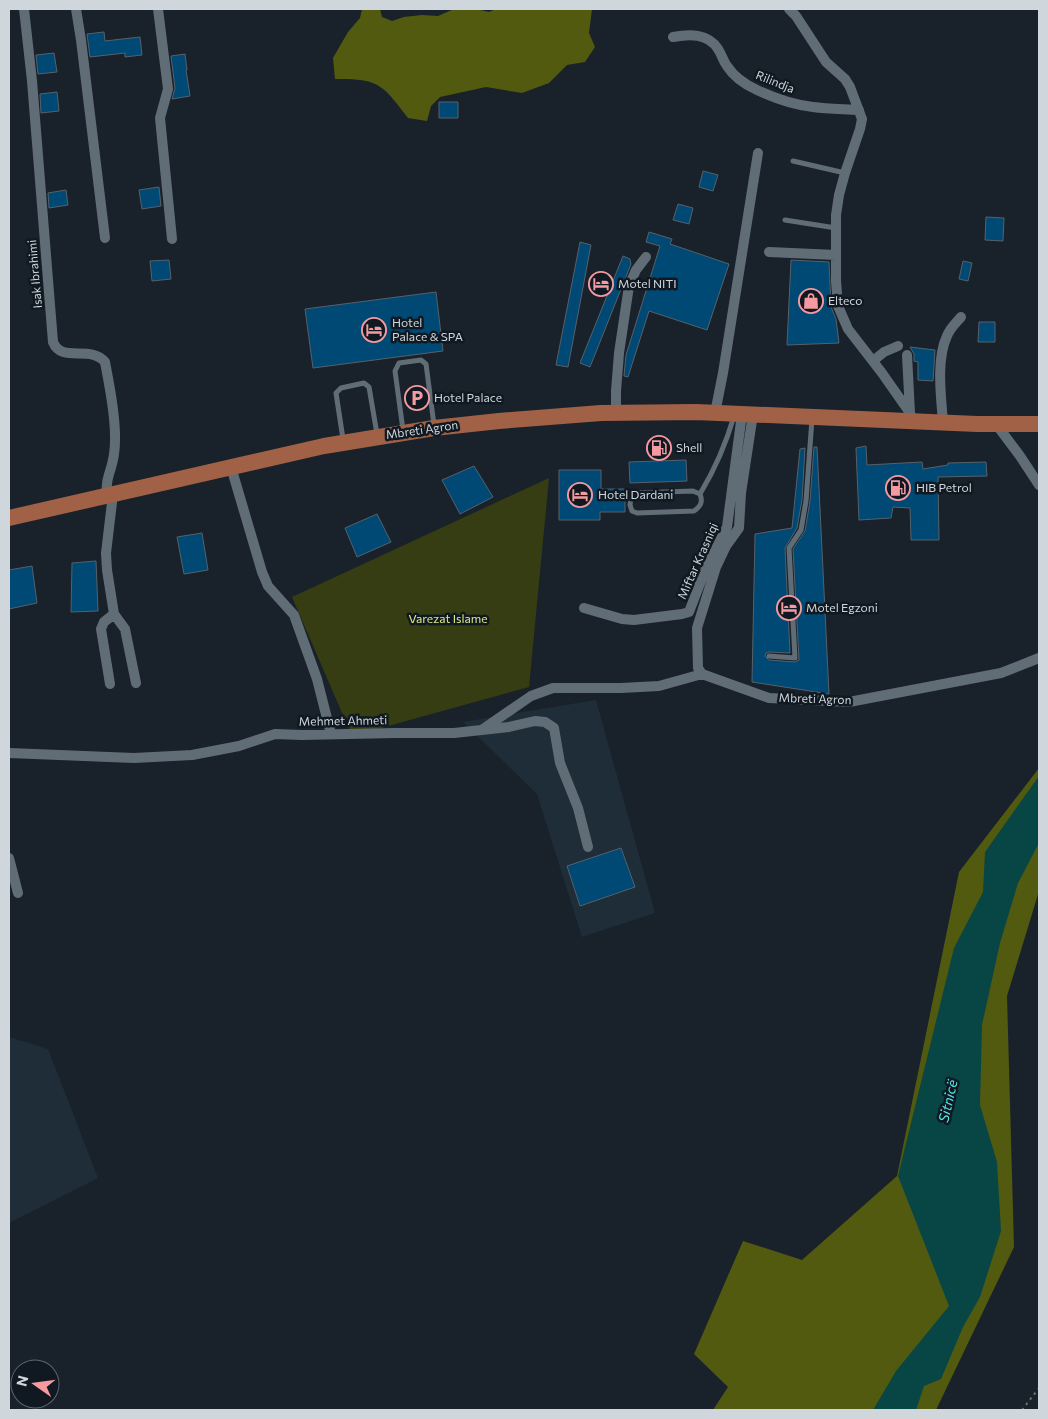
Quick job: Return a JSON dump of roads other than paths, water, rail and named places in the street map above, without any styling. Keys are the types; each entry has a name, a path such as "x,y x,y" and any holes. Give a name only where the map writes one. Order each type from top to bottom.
{"main road":[{"name":"Mbreti Agron","path":"9,518 231,466 344,442 434,428 552,416 616,413 743,414 911,417 943,422 1039,424"}],"street":[{"name":"Isak Ibrahimi","path":"24,9 32,81 53,342 57,350 97,355 105,362 115,437 114,454 106,484 110,495"},
{"path":"76,9 105,238"},
{"path":"158,9 168,89 160,118 172,239"},
{"path":"789,9 796,16 822,57 850,87 862,119 844,172 839,195 836,228 836,289 839,311 848,329 873,361 911,417"},
{"name":"Rilindja","path":"673,37 694,35 710,40 734,74 756,90 796,104 811,107 859,110"},
{"path":"715,414 758,153"},
{"path":"769,252 836,255"},
{"path":"616,413 619,353 629,286 636,270 646,257"},
{"path":"943,422 940,397 942,351 946,336 961,317"},
{"path":"873,361 884,352 898,346"},
{"path":"907,355 911,417"},
{"path":"482,730 531,696 553,688 659,686 702,674 698,668 697,628 716,568 726,546 739,528 743,414"},
{"name":"Miftar Krasniqi","path":"584,608 622,619 634,620 689,612 706,568 727,527 743,414"},
{"path":"996,424 1039,485"},
{"path":"231,466 262,572 268,586 294,615 317,680 331,734"},
{"path":"110,495 106,553 114,614 125,629 136,683"},
{"path":"110,684 101,629 104,622 114,614"},
{"name":"Mbreti Agron","path":"702,674 769,698 849,702 1001,673 1039,658"},
{"name":"Mehmet Ahmeti","path":"9,753 134,758 192,755 239,746 275,734 454,733 508,727 535,721 546,722 554,728 560,763 578,808 588,846"},
{"path":"9,858 18,893"}],"lane":[{"path":"793,161 844,172"},
{"path":"785,220 836,228"},
{"path":"403,433 395,371 399,363 421,360 426,364 434,428"},
{"path":"344,442 336,393 341,388 364,383 369,387 378,437"},
{"path":"700,494 693,491 636,492 631,497 630,505 632,511 637,513 694,511 700,506 702,500 700,494 743,414"},
{"path":"770,656 795,658 790,548 801,530 803,520 812,416"}],"water":[{"name":"Sitnicë","path":"1039,776 1039,843 1018,883 1000,943 982,1025 980,1105 997,1162 1001,1231 980,1297 963,1327 941,1379 924,1386 916,1410 873,1410 896,1371 949,1306 898,1176 954,948 983,892 985,852"}],"place":[{"name":"Motel NITI","path":"601,284"},
{"name":"Elteco","path":"811,301"},
{"name":"Hotel Palace & SPA","path":"374,330"},
{"name":"Hotel Palace","path":"417,398"},
{"name":"Shell","path":"659,448"},
{"name":"HIB Petrol","path":"898,488"},
{"name":"Hotel Dardani","path":"580,495"},
{"name":"Motel Egzoni","path":"789,608"}],"park label":[{"name":"Varezat Islame","path":"448,619"}]}
